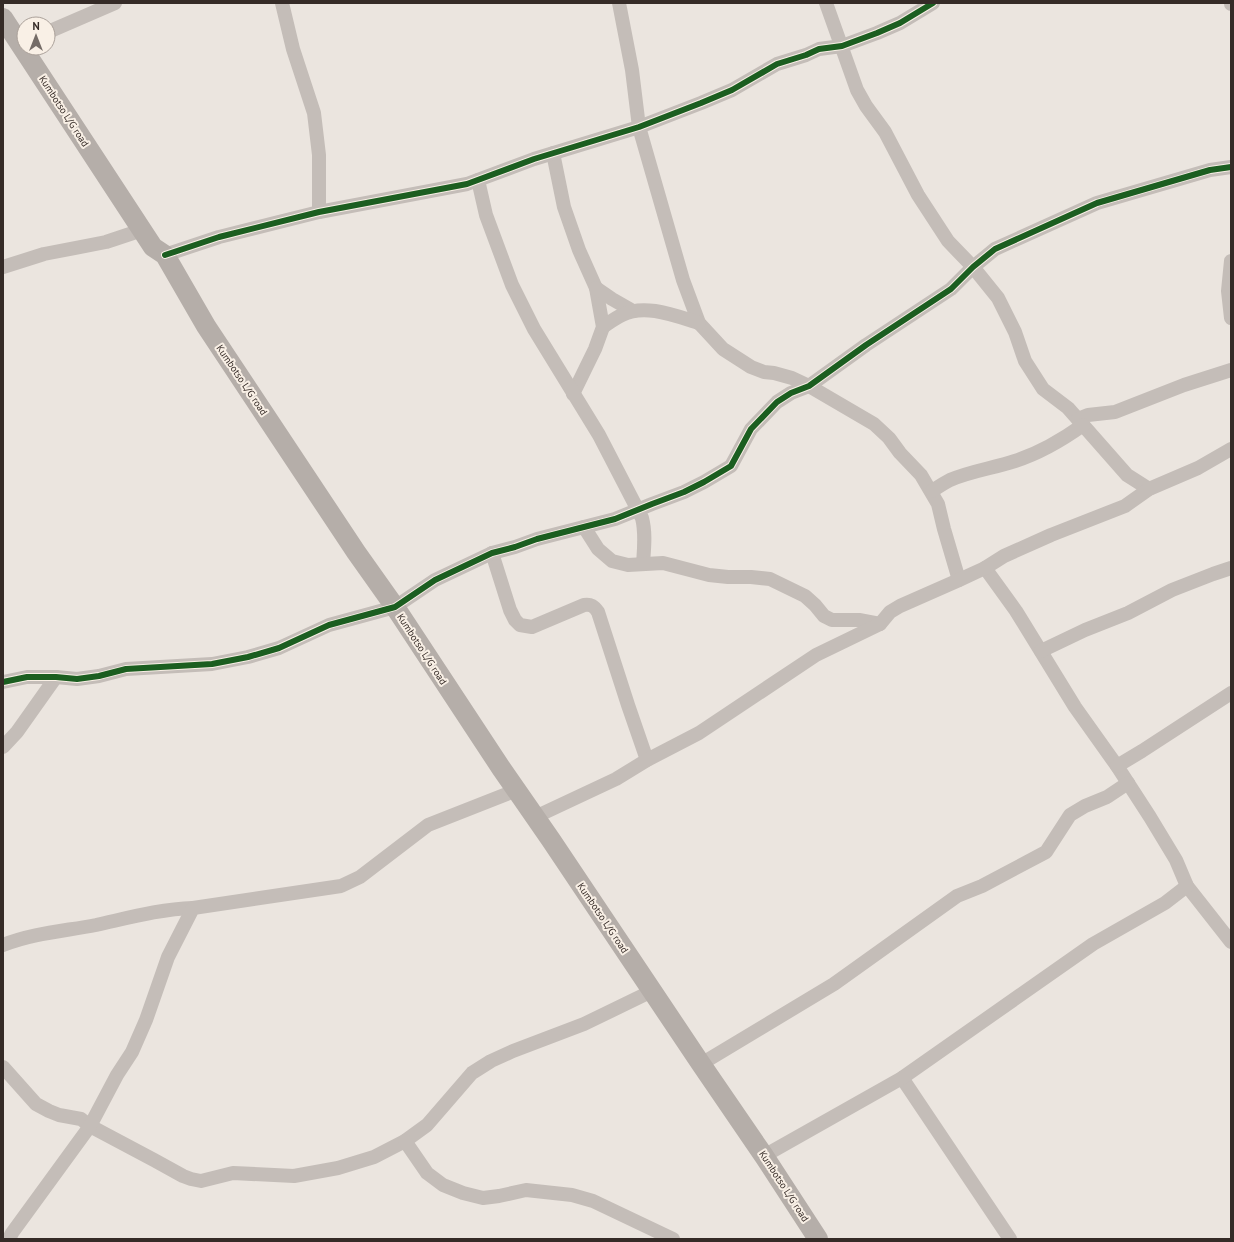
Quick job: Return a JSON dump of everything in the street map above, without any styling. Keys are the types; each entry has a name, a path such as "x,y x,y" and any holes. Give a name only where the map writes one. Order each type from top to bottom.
{"main road":[{"name":"Kumbotso L/G road","path":"12,33 153,247 165,255 206,326 352,546 395,607 501,768 764,1156 818,1239"}],"street":[{"path":"56,28 114,3"},
{"path":"282,3 293,49 314,113 319,155 319,212"},
{"path":"619,3 632,70 639,127 683,280 699,323 723,349 751,367 764,372 792,378 809,386 874,424 921,475 932,491 938,504 959,580"},
{"path":"826,3 857,90 866,106 885,132 918,195 948,241 973,267 998,298 1015,332 1025,361 1036,379 1043,389 1068,408 1127,475 1149,489"},
{"path":"165,255 219,237 319,212 467,184 553,153 639,127 701,103 732,90 777,64 819,50 842,46 900,23 933,3"},
{"path":"553,153 564,207 579,250 596,288 603,327 595,349 573,394"},
{"path":"3,682 27,678 56,677 77,679 126,670 212,664 248,657 279,648 329,625 395,607 435,580 492,553 515,547 537,538 615,520 684,492 731,466 752,429 777,402 791,393 809,386 866,345 951,289 973,267 995,249 1097,203 1210,170 1231,167"},
{"path":"478,180 486,215 512,285 534,329 599,435 642,518 644,525 643,564"},
{"path":"3,267 44,254 106,242 142,230"},
{"path":"1231,261 1228,291 1231,318"},
{"path":"596,288 633,311"},
{"path":"603,327 622,314 633,311 652,310 699,323"},
{"path":"932,491 950,480 963,475 1016,461 1041,451 1061,440 1088,415 1115,412 1184,385 1231,370"},
{"path":"774,373 779,388 777,402"},
{"path":"535,817 616,779 647,760 699,733 816,654 858,636 880,624 890,612 985,568 1004,556 1051,535 1125,506 1149,489 1198,468 1231,449"},
{"path":"584,527 598,549 612,561 628,565 663,563 709,575 770,579 805,596 824,616 832,620 859,620 880,624"},
{"path":"492,553 510,610 515,620 520,625 532,627 584,604 594,606 598,612 647,760"},
{"path":"985,568 1016,612 1075,707 1117,766 1150,817 1176,860 1187,886 1231,942"},
{"path":"1041,651 1085,630 1128,613 1172,590 1231,568"},
{"path":"3,747 17,732 56,677"},
{"path":"1117,766 1231,693"},
{"path":"701,1064 834,984 957,896 982,886 1046,852 1070,815 1085,806 1107,797 1128,783"},
{"path":"3,945 16,940 47,933 175,908 221,905 341,886 360,877 428,825 517,790"},
{"path":"764,1156 902,1078 1093,944 1165,903 1187,886"},
{"path":"9,1239 90,1126 117,1075 132,1052 146,1020 168,956 193,908"},
{"path":"3,1067 36,1104 54,1113 81,1119 90,1126 191,1179 201,1181 233,1174 294,1176 312,1174 374,1157 405,1141 427,1125 472,1073 491,1061 584,1024 652,991"},
{"path":"902,1078 1010,1239"},
{"path":"405,1141 427,1174 442,1185 463,1193 483,1198 526,1190 572,1195 593,1201 673,1239"}],"cycle path":[{"path":"165,255 219,237 319,212 467,184 534,159 639,127 701,103 732,90 777,64 806,55 819,49 842,46 877,33 900,23 933,3"},
{"path":"3,682 27,677 77,679 99,676 126,669 212,664 248,657 279,648 329,625 395,607 435,580 492,553 537,539 615,519 684,492 731,466 751,429 777,402 791,393 809,386 866,345 951,289 973,267 995,249 1097,203 1210,170 1231,167"}]}
